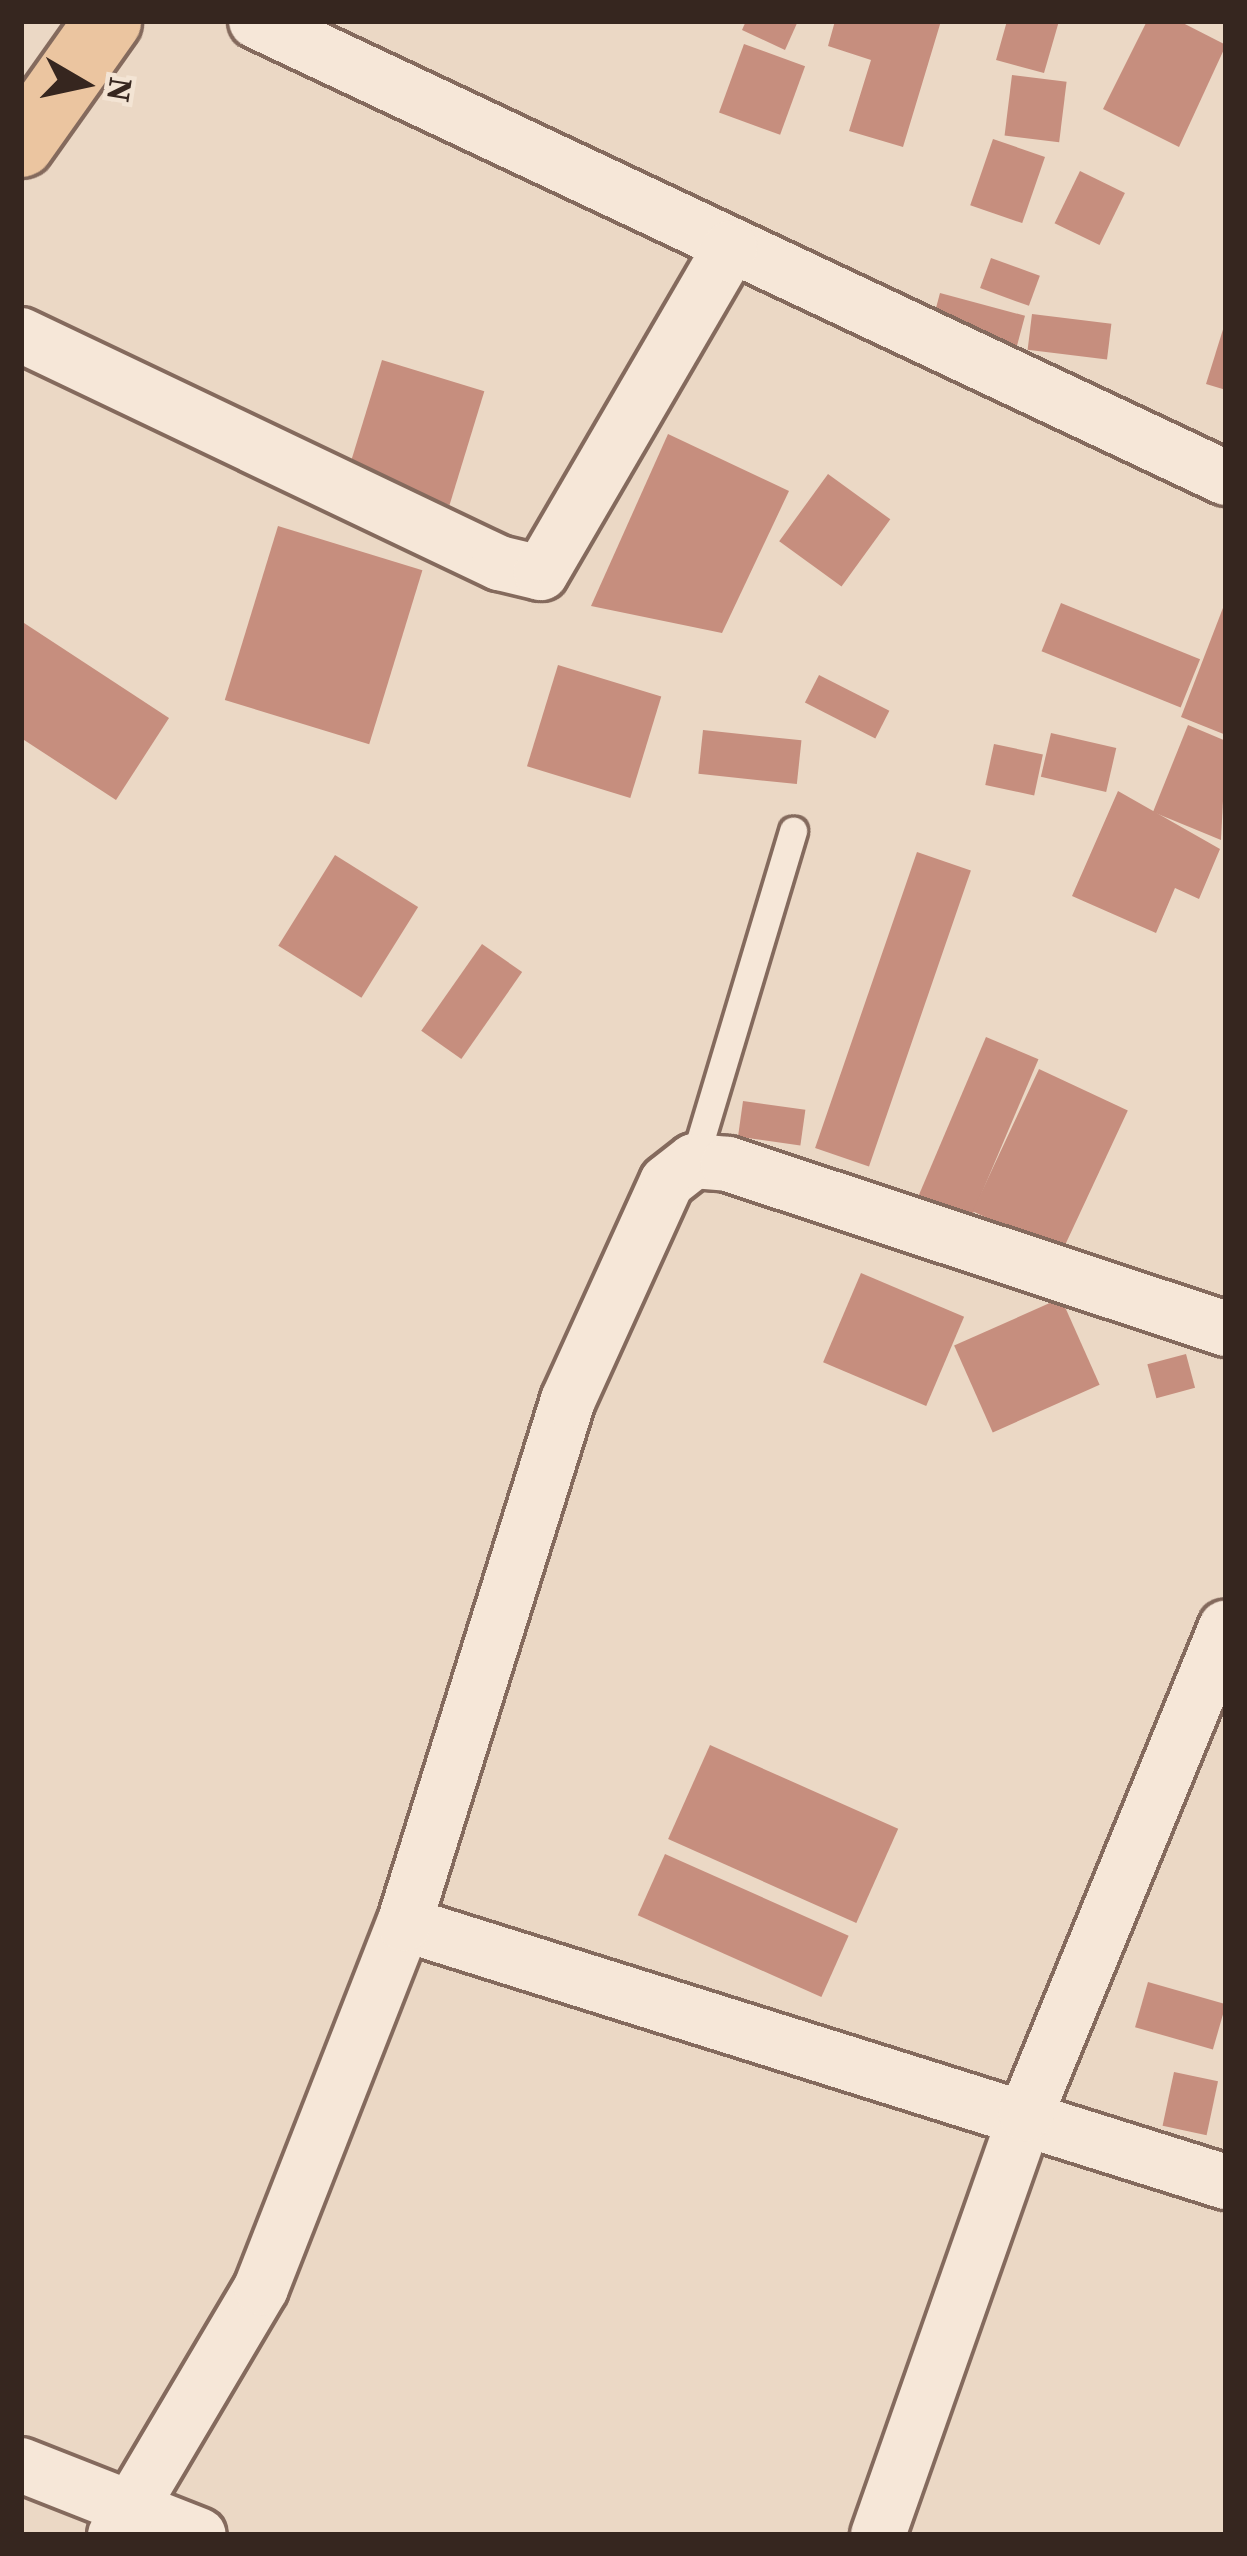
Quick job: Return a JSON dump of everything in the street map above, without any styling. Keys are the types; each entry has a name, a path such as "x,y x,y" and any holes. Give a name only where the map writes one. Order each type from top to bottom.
{"main road":[{"path":"21,144 108,21"}],"street":[{"path":"256,21 1226,478"},
{"path":"21,335 500,563 542,573 730,248"},
{"path":"120,2522 261,2288 404,1924 568,1400 667,1182 694,1161 1226,1329"},
{"path":"878,2535 1027,2114 1226,1627"},
{"path":"404,1924 1027,2114 1146,2164 1226,2182"},
{"path":"21,2465 120,2522 199,2535"}],"lane":[{"path":"694,1161 793,830"}],"building":[{"path":"746,21 798,21 785,50 742,30"},
{"path":"835,21 941,21 903,147 849,131 871,60 828,46"},
{"path":"1007,21 1059,21 1044,73 996,60"},
{"path":"1147,21 1179,21 1226,45 1179,147 1103,109"},
{"path":"744,44 805,66 780,135 719,113"},
{"path":"1012,75 1067,82 1059,142 1005,136"},
{"path":"993,139 1045,157 1022,223 970,205"},
{"path":"1080,171 1125,193 1100,245 1055,223"},
{"path":"991,258 1040,276 1029,306 980,288"},
{"path":"940,293 1025,316 1016,348 931,325"},
{"path":"1032,314 1111,324 1107,359 1028,350"},
{"path":"1226,323 1226,390 1206,384"},
{"path":"382,360 484,391 450,505 347,474"},
{"path":"668,434 789,491 722,633 591,606"},
{"path":"828,474 890,519 842,586 779,541"},
{"path":"278,526 422,570 369,744 225,700"},
{"path":"1226,600 1226,735 1181,717"},
{"path":"1061,603 1200,659 1181,707 1042,651"},
{"path":"21,621 169,718 116,800 21,738"},
{"path":"558,665 661,697 630,798 527,766"},
{"path":"819,675 889,711 875,738 805,703"},
{"path":"1188,725 1226,741 1221,840 1153,812"},
{"path":"703,730 801,740 797,784 698,774"},
{"path":"1051,733 1116,748 1106,792 1041,777"},
{"path":"994,744 1043,754 1034,795 985,785"},
{"path":"1118,791 1220,849 1199,899 1175,888 1156,933 1072,896"},
{"path":"917,852 971,871 869,1167 815,1148"},
{"path":"335,855 418,907 361,998 278,946"},
{"path":"482,944 522,972 461,1059 421,1031"},
{"path":"986,1037 1038,1059 968,1226 915,1204"},
{"path":"1039,1069 1128,1110 1061,1253 973,1211"},
{"path":"743,1101 805,1110 800,1145 738,1137"},
{"path":"861,1273 964,1317 926,1406 823,1362"},
{"path":"1061,1298 1100,1385 993,1432 954,1346"},
{"path":"1186,1354 1195,1388 1156,1398 1147,1364"},
{"path":"710,1745 898,1829 856,1923 668,1839"},
{"path":"665,1854 849,1936 821,1997 638,1915"},
{"path":"1148,1982 1226,2004 1213,2050 1135,2027"},
{"path":"1174,2072 1218,2081 1207,2135 1163,2126"}]}
